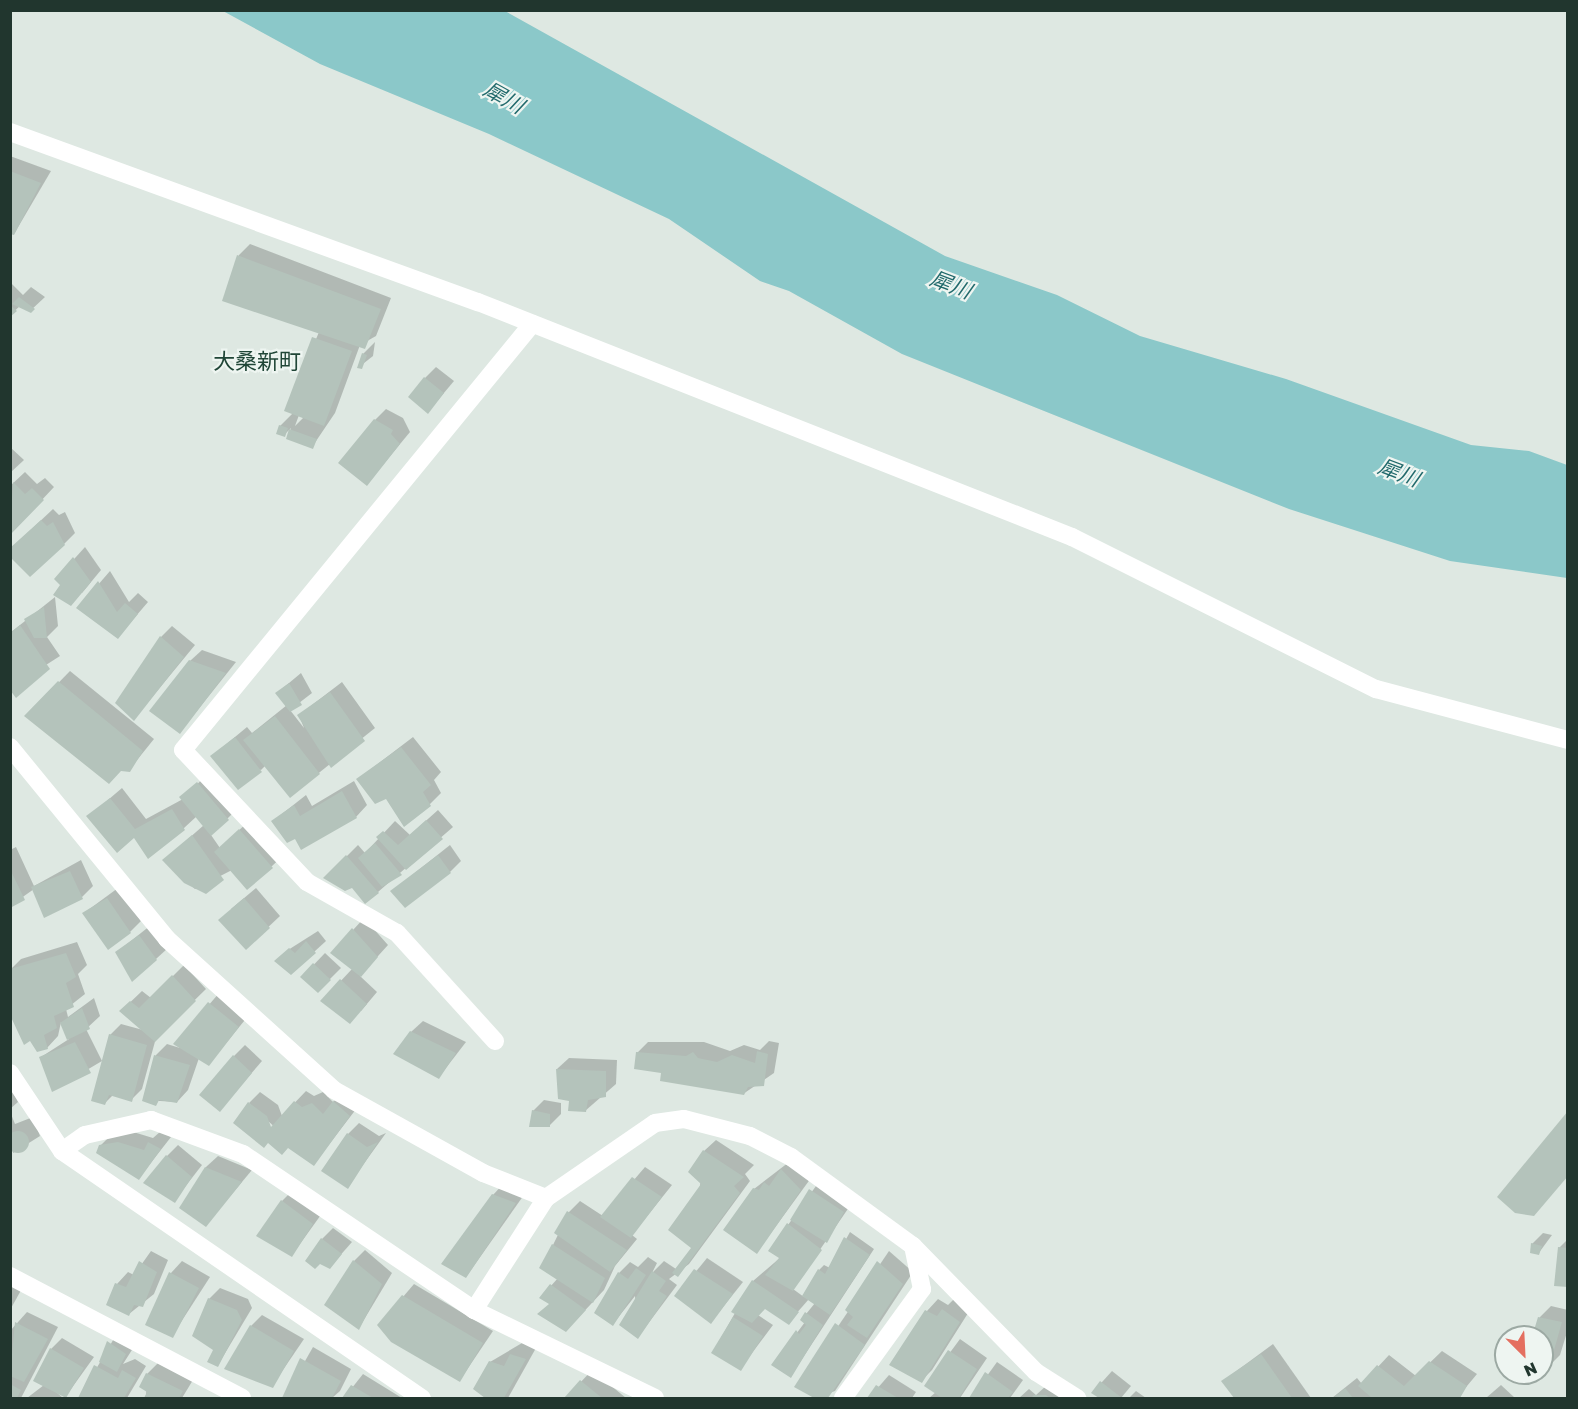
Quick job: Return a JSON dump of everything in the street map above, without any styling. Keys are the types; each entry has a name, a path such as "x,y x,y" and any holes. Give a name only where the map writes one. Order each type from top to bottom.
{"street":[{"path":"10,132 532,324 1072,537 1376,689 1568,740"},
{"path":"495,1041 397,933 307,882 183,750 532,324"},
{"path":"10,747 167,939 334,1090 483,1173 546,1198"},
{"path":"10,1073 62,1151 422,1398"},
{"path":"474,1310 546,1198 655,1123 684,1119 750,1136 791,1157 913,1246 1036,1372 1077,1398"},
{"path":"62,1151 85,1135 151,1120 243,1154 474,1310 655,1398"},
{"path":"843,1398 922,1289 913,1246"},
{"path":"10,1276 242,1398"}],"water":[{"name":"犀川","path":"223,11 505,11 945,256 1057,295 1140,336 1286,379 1471,445 1529,451 1567,465 1567,578 1450,561 1289,509 902,354 789,291 760,281 669,219 489,134 320,64"}],"building":[{"path":"10,171 41,183 14,235 10,234"},
{"path":"237,255 381,309 365,349 222,301"},
{"path":"19,297 35,309 31,313 12,304"},
{"path":"10,305 17,311 10,317"},
{"path":"312,337 352,351 324,426 284,411"},
{"path":"362,353 367,355 362,369 357,368"},
{"path":"424,377 444,393 428,414 408,397"},
{"path":"374,419 393,430 391,434 400,444 367,486 338,463"},
{"path":"279,425 288,428 285,437 276,434"},
{"path":"289,429 317,439 313,449 286,439"},
{"path":"13,482 25,494 32,488 44,500 10,535"},
{"path":"41,520 47,526 53,522 65,545 30,577 10,557 10,548"},
{"path":"73,557 91,582 71,606 53,595 60,585 54,579"},
{"path":"98,581 117,612 125,603 138,614 118,639 76,608"},
{"path":"44,607 47,638 34,638 24,619"},
{"path":"20,625 50,669 16,698 10,690 10,633"},
{"path":"160,636 184,657 134,721 115,703"},
{"path":"189,660 226,673 180,734 149,711"},
{"path":"58,681 143,751 130,772 121,771 109,784 24,716"},
{"path":"289,683 302,705 290,712 275,693"},
{"path":"330,692 365,741 331,768 297,715"},
{"path":"275,716 320,774 290,798 243,740"},
{"path":"235,737 262,772 238,790 210,756"},
{"path":"401,747 431,785 423,792 431,806 404,827 386,799 375,804 356,779"},
{"path":"197,782 229,820 211,836 179,797"},
{"path":"342,791 357,818 301,850 295,839 287,843 271,821 294,805 300,816"},
{"path":"110,798 135,829 172,809 185,830 148,859 134,838 117,853 86,816"},
{"path":"426,820 443,839 406,870 376,837 383,831 398,845"},
{"path":"239,829 273,868 247,890 214,852"},
{"path":"192,835 224,880 206,894 184,883 162,860"},
{"path":"375,843 402,875 382,887 358,858"},
{"path":"346,855 379,893 365,904 352,888 345,891 323,878"},
{"path":"438,855 451,873 405,908 390,891"},
{"path":"10,869 25,900 10,908"},
{"path":"70,871 83,899 44,918 31,887"},
{"path":"107,898 131,933 108,950 82,913"},
{"path":"244,898 270,928 246,950 218,920"},
{"path":"352,928 378,957 361,977 330,953"},
{"path":"139,935 157,960 132,982 115,952"},
{"path":"306,941 316,953 291,975 274,961 289,948 295,953"},
{"path":"66,953 76,977 66,983 74,1007 54,1016 57,1028 44,1035 48,1049 37,1052 30,1041 24,1045 10,1015 10,969"},
{"path":"313,963 331,980 318,993 300,977"},
{"path":"172,975 196,1001 155,1042 119,1011 130,1001 139,1008"},
{"path":"340,979 367,1004 350,1024 320,1001"},
{"path":"208,1002 239,1027 209,1066 173,1044"},
{"path":"82,1008 90,1029 67,1040 60,1023"},
{"path":"410,1031 456,1053 439,1079 393,1054"},
{"path":"109,1034 147,1045 132,1102 109,1095 105,1105 91,1101"},
{"path":"75,1042 91,1073 52,1092 39,1057"},
{"path":"757,1051 768,1054 764,1086 748,1087 744,1095 660,1081 661,1073 634,1069 636,1052 686,1056 693,1052 698,1058 717,1062 732,1055 755,1063"},
{"path":"154,1055 190,1065 177,1103 159,1100 156,1106 142,1101"},
{"path":"233,1055 252,1073 220,1112 199,1095"},
{"path":"556,1069 606,1071 606,1097 588,1100 586,1112 568,1111 569,1101 558,1099"},
{"path":"294,1101 302,1107 312,1103 323,1114 333,1101 350,1116 314,1166 288,1148 282,1155 268,1143 264,1148 233,1123 248,1102 267,1116 271,1127"},
{"path":"532,1110 550,1114 550,1127 529,1127"},
{"path":"1568,1111 1568,1176 1534,1216 1515,1213 1497,1197"},
{"path":"18,1131 26,1134 29,1142 26,1150 18,1153 10,1150 7,1142 10,1134"},
{"path":"347,1133 367,1147 378,1142 348,1189 321,1171"},
{"path":"118,1142 144,1150 148,1142 161,1149 139,1180 96,1153 99,1145"},
{"path":"703,1150 744,1177 734,1186 740,1193 678,1277 672,1273 691,1248 668,1230 701,1184 688,1172"},
{"path":"166,1155 192,1177 175,1203 143,1183"},
{"path":"205,1167 242,1182 206,1227 179,1208"},
{"path":"781,1169 801,1190 757,1254 723,1230 753,1188 759,1190 764,1182 769,1186"},
{"path":"632,1177 662,1197 631,1238 600,1217"},
{"path":"809,1189 844,1212 827,1243 790,1220"},
{"path":"492,1194 516,1203 466,1278 441,1264"},
{"path":"281,1200 313,1224 292,1257 256,1236"},
{"path":"567,1211 627,1250 610,1272 554,1233"},
{"path":"787,1223 822,1250 793,1291 765,1275 779,1258 768,1251"},
{"path":"844,1237 870,1255 830,1315 802,1296 818,1269 825,1274"},
{"path":"321,1238 342,1254 330,1269 320,1264 315,1269 305,1261"},
{"path":"1531,1243 1542,1246 1539,1255 1530,1253"},
{"path":"552,1244 605,1278 593,1303 539,1268"},
{"path":"1558,1247 1568,1248 1568,1287 1554,1286"},
{"path":"353,1260 382,1284 359,1330 324,1305"},
{"path":"139,1261 157,1272 143,1307 134,1305 129,1316 106,1305 115,1283 126,1287"},
{"path":"877,1261 903,1284 867,1338 847,1325 853,1317 845,1310"},
{"path":"636,1268 646,1275 613,1326 594,1313 618,1272 628,1279"},
{"path":"694,1269 733,1294 711,1324 674,1296"},
{"path":"652,1271 666,1281 659,1291 667,1296 638,1339 619,1325"},
{"path":"169,1272 199,1288 173,1338 145,1325"},
{"path":"752,1280 799,1312 789,1325 765,1309 752,1323 731,1312"},
{"path":"550,1284 586,1310 566,1332 537,1314 549,1304 539,1298"},
{"path":"402,1295 483,1343 460,1382 391,1342 377,1325"},
{"path":"208,1298 237,1310 242,1320 218,1367 207,1362 213,1350 192,1336"},
{"path":"942,1309 960,1322 922,1383 889,1365 925,1310 937,1316"},
{"path":"805,1312 823,1325 791,1378 771,1365 796,1330 799,1334 806,1325 800,1320"},
{"path":"733,1317 763,1336 741,1371 711,1353"},
{"path":"1538,1317 1562,1322 1554,1350 1554,1325 1536,1325"},
{"path":"15,1322 48,1339 24,1382 10,1376"},
{"path":"835,1323 865,1345 828,1398 814,1398 794,1387"},
{"path":"250,1325 294,1351 273,1388 224,1369"},
{"path":"107,1341 126,1354 117,1372 99,1362"},
{"path":"50,1348 84,1368 66,1398 33,1381"},
{"path":"948,1350 977,1369 959,1398 942,1398 924,1386"},
{"path":"510,1354 526,1359 504,1398 485,1398 473,1389 489,1361 504,1366"},
{"path":"1261,1354 1292,1398 1234,1398 1221,1381"},
{"path":"300,1358 341,1381 332,1398 282,1398"},
{"path":"1429,1361 1467,1386 1460,1398 1372,1398 1358,1386 1377,1365 1404,1386"},
{"path":"94,1365 118,1378 122,1370 136,1378 124,1398 78,1398"},
{"path":"985,1372 1013,1392 1008,1398 969,1398"},
{"path":"146,1373 183,1391 179,1398 144,1398 147,1392 139,1387"},
{"path":"580,1380 602,1398 564,1398"},
{"path":"1100,1381 1122,1398 1099,1398 1091,1393"},
{"path":"10,1384 21,1390 17,1398 10,1398"},
{"path":"351,1385 373,1398 342,1398"},
{"path":"876,1385 898,1398 867,1398"},
{"path":"1345,1388 1353,1398 1333,1398"},
{"path":"1034,1395 1046,1395 1050,1398 1031,1398"}],"district":[{"name":"大桑新町","path":"257,361"}]}
